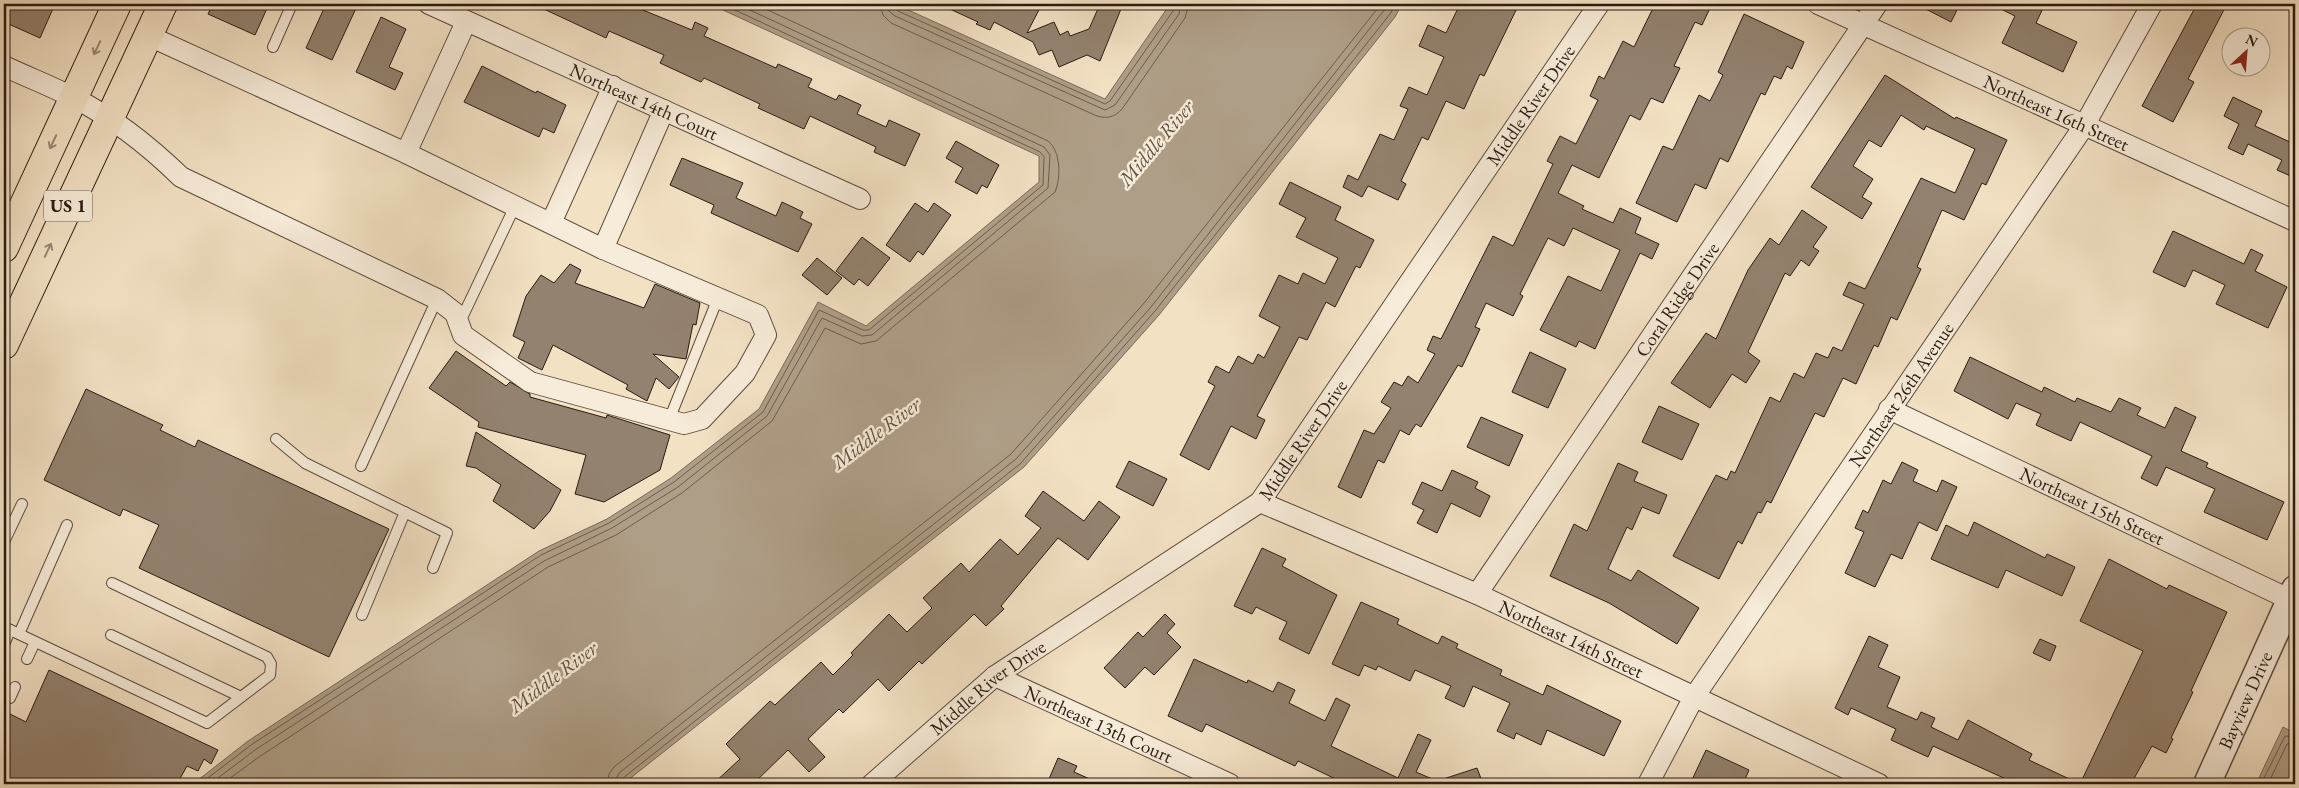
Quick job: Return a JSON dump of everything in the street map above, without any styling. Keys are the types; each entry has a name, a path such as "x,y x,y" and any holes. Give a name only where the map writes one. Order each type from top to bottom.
{"main road":[{"name":"US 1","path":"4,248 117,4"},
{"name":"US 1","path":"4,345 164,4"}],"street":[{"name":"Northeast 14th Court","path":"429,4 860,199"},
{"name":"Middle River Drive","path":"872,784 995,676 1260,502 1599,4"},
{"name":"Northeast 16th Street","path":"1818,4 2295,221"},
{"name":"Coral Ridge Drive","path":"1477,594 1877,4"},
{"name":"Northeast 26th Avenue","path":"1648,784 1694,697 2084,126 2152,4"},
{"path":"406,153 466,22"},
{"path":"4,66 74,98 109,118 154,151 181,177 437,299 455,313 463,335 530,382 684,424 702,420 745,373 766,335 758,315 603,249 406,153 148,36"},
{"path":"550,223 613,86"},
{"path":"603,249 664,110"},
{"name":"Northeast 15th Street","path":"1889,409 2294,597"},
{"name":"Northeast 14th Street","path":"1260,502 1477,594 1880,784"},
{"name":"Bayview Drive","path":"2208,784 2294,597"},
{"name":"Northeast 13th Court","path":"995,676 1230,784"}],"lane":[{"path":"273,47 292,4"},
{"path":"459,325 515,206"},
{"path":"669,420 718,298"},
{"path":"361,466 437,299"},
{"path":"276,439 305,463 447,533 433,568"},
{"path":"4,542 22,504"},
{"path":"362,615 405,512"},
{"path":"4,645 67,525"},
{"path":"11,631 207,723 270,675 271,664 267,657 112,583"},
{"path":"112,635 241,697"},
{"path":"27,659 35,642"},
{"path":"4,695 10,698 15,687"}],"water":[{"name":"Middle River","path":"710,4 895,4 1105,99 1170,4 1402,4 1395,17 1159,315 1024,467 623,784 193,784 248,741 539,551 607,519 671,478 759,409 818,302 866,326 1039,182 1039,156"},
{"path":"2283,727 2295,733 2295,784 2256,784"}],"building":[{"path":"4,4 55,4 40,38 4,22"},
{"path":"213,4 269,4 255,35 208,14"},
{"path":"326,4 358,4 332,60 306,48"},
{"path":"533,4 628,4 692,30 695,22 708,28 704,36 776,68 778,64 812,79 808,87 836,100 839,95 861,105 857,114 886,127 889,120 920,134 905,166 874,152 876,147 810,116 804,129 758,108 760,104 704,78 701,82 660,63 664,55 609,31 606,38"},
{"path":"939,4 1042,4 1027,33 1054,22 1060,35 1068,31 1070,36 1089,29 1100,4 1123,4 1100,61 1087,55 1059,67 1052,50 1039,55 1033,42 994,22 990,30 976,24 978,22"},
{"path":"1460,4 1519,4 1484,76 1480,74 1464,109 1446,101 1428,140 1422,137 1401,181 1406,184 1398,200 1368,186 1362,197 1343,187 1348,175 1358,180 1380,134 1394,140 1408,109 1400,106 1409,87 1427,95 1444,57 1419,46 1428,25 1446,33"},
{"path":"1655,4 1712,4 1702,25 1695,22 1674,66 1680,68 1663,103 1651,98 1640,120 1630,115 1599,178 1572,165 1558,193 1584,206 1582,209 1613,223 1620,208 1641,218 1635,233 1659,244 1652,259 1640,253 1595,349 1579,341 1576,347 1540,330 1568,276 1601,291 1620,250 1573,228 1564,246 1548,238 1520,294 1523,296 1513,316 1486,303 1475,327 1480,329 1462,367 1458,365 1421,427 1416,424 1409,435 1400,430 1384,463 1378,460 1361,498 1338,487 1364,430 1374,434 1391,408 1381,402 1394,382 1402,386 1408,376 1418,383 1435,354 1427,350 1433,336 1441,339 1493,236 1513,246 1553,164 1547,161 1560,136 1576,144 1598,100 1590,96 1599,76 1604,79 1623,41 1634,47"},
{"path":"1916,4 1960,4 1951,22"},
{"path":"1991,4 2045,4 2036,23 2077,42 2063,72 2002,43 2015,16"},
{"path":"2197,4 2227,4 2188,79 2194,82 2173,122 2142,106"},
{"path":"1744,14 1804,42 1792,69 1787,66 1781,79 1774,76 1765,95 1761,93 1728,162 1720,158 1706,189 1695,184 1677,222 1636,203 1663,146 1673,150 1699,95 1710,101 1723,75 1718,72"},
{"path":"381,17 406,29 389,67 403,73 395,90 356,72"},
{"path":"482,66 536,93 537,91 566,105 554,133 543,128 539,137 464,102"},
{"path":"1885,75 1955,119 1956,117 2007,140 1986,185 1982,183 1964,220 1942,210 1917,267 1921,269 1897,320 1891,317 1878,347 1874,345 1856,384 1843,378 1824,417 1815,413 1771,503 1767,501 1761,513 1758,512 1742,544 1738,541 1719,579 1673,556 1716,475 1727,480 1731,471 1735,473 1770,397 1780,402 1794,373 1804,378 1816,353 1828,358 1833,347 1842,351 1864,304 1843,295 1849,282 1865,289 1921,178 1955,193 1975,149 1926,126 1924,130 1901,115 1881,147 1869,140 1853,166 1873,179 1862,197 1872,203 1862,219 1811,187"},
{"path":"2233,97 2262,111 2255,126 2290,142 2295,131 2295,178 2277,170 2282,160 2248,144 2243,155 2228,148 2239,124 2224,116"},
{"path":"956,141 999,165 987,188 982,185 977,194 955,182 963,168 946,158"},
{"path":"682,158 743,183 736,198 776,216 782,202 803,212 800,218 812,224 798,252 711,213 714,205 670,185"},
{"path":"1290,182 1341,207 1335,220 1374,240 1360,268 1356,266 1335,307 1326,302 1307,340 1299,337 1257,416 1265,420 1256,439 1231,426 1209,470 1180,455 1215,386 1208,382 1216,366 1229,373 1238,356 1253,364 1258,354 1264,358 1280,327 1259,316 1279,275 1298,284 1303,273 1325,284 1338,258 1296,237 1306,218 1279,204"},
{"path":"915,203 928,212 934,203 951,215 923,255 918,251 910,262 886,245"},
{"path":"1802,210 1827,227 1813,247 1819,251 1809,266 1801,260 1790,276 1785,273 1748,352 1760,361 1746,383 1732,374 1710,408 1671,383 1706,333 1716,339 1748,270 1770,238 1779,245"},
{"path":"2173,231 2244,264 2251,249 2263,255 2255,271 2287,287 2268,328 2216,304 2225,285 2193,270 2185,287 2153,272"},
{"path":"862,237 890,258 868,286 859,279 854,285 836,271"},
{"path":"817,258 842,278 827,295 802,275"},
{"path":"570,264 581,270 575,283 644,308 655,284 700,303 696,325 693,324 686,359 653,354 679,377 669,389 656,378 647,401 626,389 628,385 553,345 542,370 518,358 525,342 513,336 526,296 541,275 554,283"},
{"path":"456,351 506,386 510,382 530,394 530,397 606,418 607,415 670,435 660,470 604,502 575,494 586,455 478,427 479,422 429,388"},
{"path":"1530,352 1566,369 1548,408 1512,392"},
{"path":"1970,357 2042,392 2044,387 2075,402 2077,398 2111,412 2119,398 2141,408 2137,415 2165,428 2175,407 2196,417 2181,451 2208,463 2206,467 2284,502 2267,540 2204,512 2215,489 2166,467 2157,486 2141,478 2152,456 2080,422 2071,441 2036,425 2041,414 2016,403 2008,419 1954,391"},
{"path":"86,389 163,425 160,430 195,447 198,440 389,529 329,657 139,568 159,525 123,509 120,516 44,480"},
{"path":"1659,406 1699,424 1682,460 1642,442"},
{"path":"1481,417 1523,435 1509,466 1467,447"},
{"path":"476,432 561,490 550,511 534,529 493,501 501,485 476,468 466,466"},
{"path":"1129,461 1167,479 1153,506 1116,487"},
{"path":"1902,462 1918,470 1913,481 1937,492 1942,480 1957,487 1937,531 1919,522 1902,559 1891,554 1875,587 1845,573 1864,532 1855,528 1863,510 1868,513 1883,480 1891,484"},
{"path":"1618,463 1638,472 1634,481 1667,495 1659,514 1642,507 1632,530 1627,527 1608,569 1631,581 1638,570 1699,608 1677,644 1609,603 1550,576 1574,524 1587,531"},
{"path":"1452,470 1478,482 1475,488 1490,496 1480,517 1451,503 1437,533 1417,523 1424,510 1412,504 1422,482 1442,491"},
{"path":"1043,491 1084,521 1099,501 1120,517 1088,560 1058,538 1001,606 1004,609 986,626 974,614 922,664 919,661 889,691 878,679 843,713 839,709 808,739 825,757 809,772 788,750 753,784 713,784 740,759 726,744 770,701 775,705 821,662 833,675 853,655 851,653 889,614 907,632 932,608 923,598 961,563 969,572 1000,539 1018,555 1041,528 1025,516"},
{"path":"1974,522 2045,558 2047,554 2075,567 2062,596 2006,570 1998,588 1931,559 1946,525 1968,536"},
{"path":"1262,548 1286,559 1282,566 1337,595 1309,654 1279,639 1287,622 1256,607 1252,614 1234,606"},
{"path":"2109,559 2167,589 2169,585 2227,612 2191,691 2193,692 2166,753 2152,746 2131,784 2080,784 2143,651 2080,621"},
{"path":"1361,602 1399,619 1397,624 1438,644 1442,636 1458,644 1456,648 1502,670 1500,675 1543,695 1547,685 1621,721 1604,756 1547,730 1541,745 1516,733 1514,739 1497,731 1510,703 1473,686 1464,707 1445,698 1451,686 1415,670 1410,681 1378,666 1376,670 1364,665 1359,676 1332,664"},
{"path":"1165,614 1175,624 1167,633 1181,647 1154,675 1145,667 1125,688 1104,668 1138,632 1143,637"},
{"path":"1869,636 1888,645 1878,667 1900,677 1887,707 1917,720 1921,712 1935,718 1931,727 1958,740 1968,720 2032,754 2029,760 2080,784 2017,784 1933,746 1928,757 1891,740 1896,729 1851,708 1848,715 1835,708"},
{"path":"2040,639 2056,646 2050,661 2033,653"},
{"path":"1194,659 1247,683 1248,680 1273,692 1278,682 1295,690 1289,703 1325,721 1336,698 1350,705 1331,746 1398,778 1418,734 1431,740 1416,772 1437,781 1477,768 1483,784 1346,784 1298,761 1295,766 1206,724 1202,732 1168,716"},
{"path":"49,670 218,750 211,764 204,759 198,771 187,766 177,784 4,784 4,711 26,722"},
{"path":"1706,750 1749,770 1743,784 1690,784"},
{"path":"1058,758 1077,766 1074,772 1101,784 1062,784 1049,779"}]}
